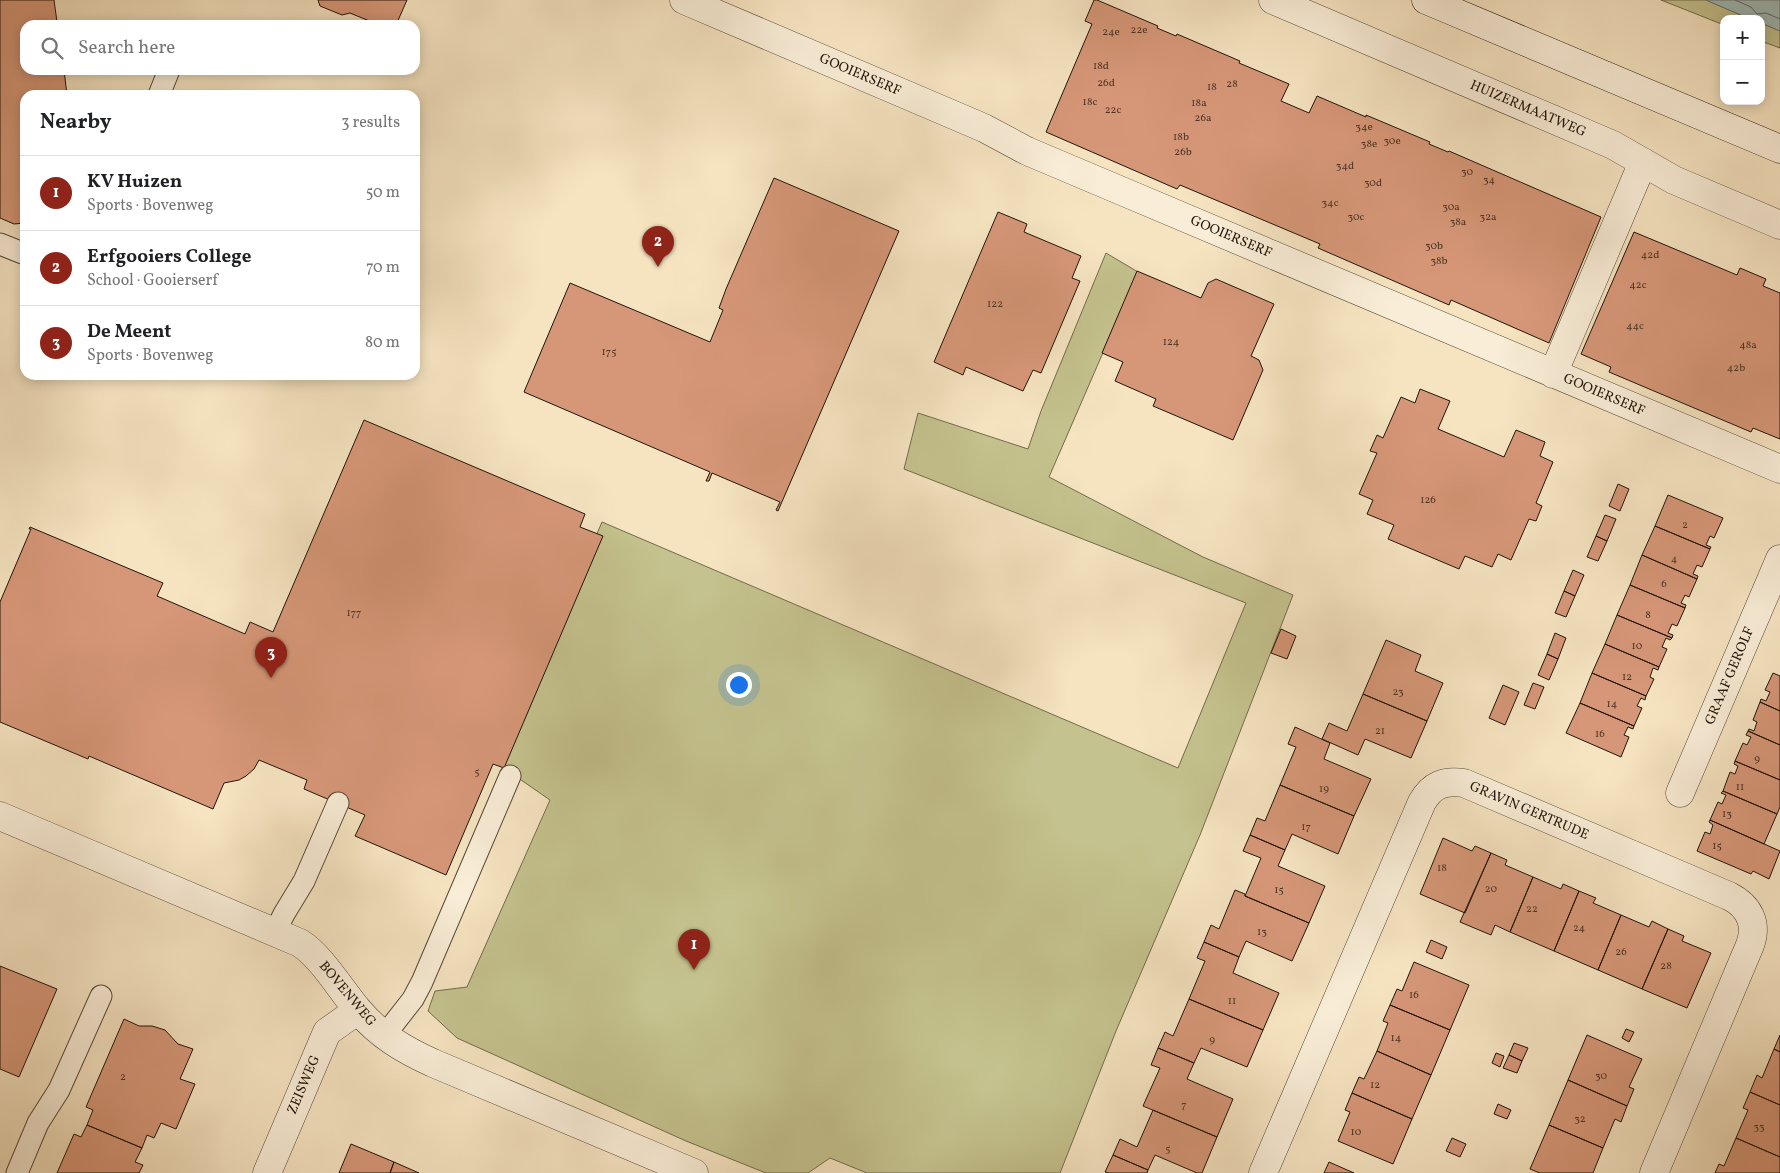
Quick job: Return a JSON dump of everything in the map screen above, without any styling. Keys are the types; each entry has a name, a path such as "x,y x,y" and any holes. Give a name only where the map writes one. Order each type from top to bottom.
{"street":[{"name":"GOOIERSERF","path":"684,0 984,128 1026,150 1780,469"},
{"name":"HUIZERMAATWEG","path":"1273,0 1613,145 1674,180 1780,225"},
{"path":"1426,0 1780,149"},
{"path":"1553,374 1643,162"},
{"name":"GRAAF GEROLF","path":"1680,793 1780,558"},
{"name":"GRAVIN GERTRUDE","path":"1264,1173 1422,802 1438,784 1451,782 1464,784 1721,892 1738,900 1748,911 1753,927 1750,945 1654,1173"},
{"name":"BOVENWEG","path":"0,816 300,943 315,954 358,1010 384,1036 416,1055 694,1173"},
{"name":"ZEISWEG","path":"267,1173 327,1032 358,1010"}],"lane":[{"path":"161,90 167,75"},
{"path":"0,244 20,252"},
{"path":"384,1036 414,999 510,776"},
{"path":"275,932 304,880 338,803"},
{"path":"17,1173 38,1123 59,1090 101,996"}],"shaded area":[{"path":"1661,0 1706,0 1741,15 1720,15 1720,23"},
{"path":"1765,25 1780,31 1780,48 1765,42"},
{"path":"1106,253 1138,272 1049,477 1203,557 1293,595 1200,835 1116,1031 1060,1173 867,1173 830,1158 808,1173 766,1173 686,1141 457,1038 428,1011 435,991 467,987 550,800 498,764 602,522 1178,768 1246,603 904,469 918,413 1028,449 1041,411"}],"water":[{"path":"1706,0 1780,0 1780,31 1765,25 1765,15 1741,15"}],"building":[{"path":"0,0 54,0 57,20 20,20 20,75 65,75 66,90 20,90 20,223 14,224 0,218"},
{"path":"318,0 407,0 398,20 367,20 350,13 342,15 320,6"},
{"path":"1094,0 1158,26 1157,28 1176,36 1177,34 1240,61 1239,63 1289,84 1281,101 1309,113 1317,96 1430,142 1429,144 1601,217 1549,343 1451,300 1449,305 1318,248 1320,244 1180,185 1177,189 1046,132 1092,24 1085,21"},
{"path":"774,178 899,231 778,511 776,510 780,502 712,473 709,481 706,481 710,472 524,392 570,283 710,342 723,310 719,308 726,289"},
{"path":"998,212 1027,224 1024,232 1081,256 1072,278 1080,281 1041,373 1033,370 1023,391 966,367 963,375 934,362"},
{"path":"1634,232 1737,275 1740,268 1766,279 1763,286 1780,293 1780,439 1753,428 1751,432 1609,372 1611,367 1581,354"},
{"path":"1137,271 1201,298 1208,283 1216,279 1274,304 1251,356 1259,360 1263,370 1233,440 1153,406 1156,399 1115,381 1123,362 1102,353"},
{"path":"1420,389 1450,401 1438,429 1504,457 1516,430 1545,442 1540,456 1553,462 1536,503 1542,506 1536,521 1529,519 1511,560 1498,554 1492,567 1465,556 1459,569 1388,539 1394,525 1367,514 1373,500 1359,494 1377,453 1370,451 1377,435 1383,438 1401,397 1415,403"},
{"path":"364,420 585,514 580,527 603,536 504,768 493,764 446,875 355,836 365,815 304,789 307,780 259,760 254,769 246,776 239,780 224,783 213,809 89,756 88,759 0,722 0,602 31,529 29,529 30,527 163,583 157,596 245,634 250,622 273,632"},
{"path":"1618,484 1629,489 1620,511 1609,506"},
{"path":"1668,495 1723,518 1714,538 1710,536 1706,545 1711,547 1710,549 1655,526"},
{"path":"1605,515 1616,519 1607,541 1596,536"},
{"path":"1655,526 1710,549 1702,567 1697,565 1693,574 1698,576 1697,579 1642,555"},
{"path":"1596,536 1607,541 1598,561 1587,557"},
{"path":"1642,555 1697,579 1689,597 1685,595 1681,603 1686,605 1685,608 1630,585"},
{"path":"1573,570 1584,575 1575,596 1564,591"},
{"path":"1630,585 1685,608 1677,626 1672,624 1668,633 1673,635 1672,638 1617,615"},
{"path":"1564,591 1575,596 1566,617 1555,613"},
{"path":"1617,615 1672,638 1670,640 1666,638 1662,647 1667,649 1659,667 1605,644"},
{"path":"1281,629 1296,636 1287,659 1271,653"},
{"path":"1555,633 1566,638 1558,659 1547,654"},
{"path":"1386,640 1421,655 1415,671 1443,683 1427,721 1363,694"},
{"path":"1605,644 1659,667 1658,670 1653,668 1650,677 1654,679 1646,696 1592,673"},
{"path":"1547,654 1558,659 1549,680 1538,675"},
{"path":"1592,673 1646,696 1645,700 1641,698 1637,706 1642,708 1634,726 1580,703"},
{"path":"1773,673 1780,676 1780,711 1760,702 1761,699 1766,701 1770,692 1765,690"},
{"path":"1533,683 1544,687 1535,709 1524,705"},
{"path":"1503,685 1519,692 1505,725 1489,718"},
{"path":"1363,694 1427,721 1411,758 1365,739 1358,755 1322,739 1329,723 1347,731"},
{"path":"1760,702 1780,711 1780,745 1748,731 1749,729 1754,731 1757,722 1753,720"},
{"path":"1580,703 1634,726 1633,729 1628,727 1624,735 1629,737 1621,757 1566,733"},
{"path":"1295,727 1330,743 1324,759 1371,779 1354,816 1280,785 1296,747 1288,744"},
{"path":"1748,731 1780,745 1780,780 1735,761 1743,743 1747,745 1751,737 1746,735"},
{"path":"1735,761 1780,780 1780,807 1777,814 1723,791 1730,772 1735,774 1738,766 1734,764"},
{"path":"1280,785 1354,816 1338,854 1292,834 1285,850 1250,835 1257,818 1265,821"},
{"path":"1723,791 1777,814 1764,844 1710,820 1718,802 1722,804 1726,795 1721,793"},
{"path":"1710,820 1780,851 1769,879 1753,871 1751,874 1697,851 1705,832 1710,834 1713,825 1709,822"},
{"path":"1250,835 1285,850 1278,866 1325,886 1309,923 1245,896 1261,858 1243,851"},
{"path":"1443,838 1472,851 1475,846 1491,853 1465,913 1420,894"},
{"path":"1491,853 1507,860 1505,865 1533,877 1510,932 1495,925 1491,935 1460,922"},
{"path":"1533,877 1561,889 1563,884 1579,891 1554,951 1510,932"},
{"path":"1235,890 1309,923 1292,961 1246,941 1239,957 1204,942 1211,925 1219,929"},
{"path":"1579,891 1596,898 1593,903 1621,915 1598,970 1554,951"},
{"path":"1621,915 1649,927 1652,921 1668,929 1642,989 1598,970"},
{"path":"1668,929 1684,936 1682,941 1711,953 1687,1008 1642,989"},
{"path":"1431,940 1447,947 1442,959 1426,952"},
{"path":"1204,942 1239,957 1233,973 1279,993 1263,1030 1189,999 1205,961 1197,958"},
{"path":"1414,962 1469,985 1450,1030 1390,1005 1397,989 1402,991"},
{"path":"0,966 57,989 19,1077 0,1069"},
{"path":"1189,999 1263,1030 1247,1067 1201,1048 1194,1063 1158,1048 1165,1032 1173,1036"},
{"path":"1390,1005 1450,1030 1431,1075 1377,1051 1388,1023 1383,1021"},
{"path":"124,1019 139,1026 152,1026 165,1030 178,1044 193,1049 180,1079 195,1084 176,1129 161,1123 154,1138 147,1135 142,1148 87,1125 93,1110 86,1107"},
{"path":"1626,1029 1634,1032 1629,1042 1622,1038"},
{"path":"1587,1035 1642,1059 1629,1087 1634,1089 1627,1106 1568,1080"},
{"path":"1780,1035 1780,1052 1774,1049"},
{"path":"1514,1043 1528,1048 1522,1061 1509,1055"},
{"path":"1158,1048 1194,1063 1187,1079 1233,1099 1217,1137 1143,1106 1160,1068 1151,1065"},
{"path":"1774,1049 1780,1052 1780,1105 1750,1092 1757,1075 1762,1078"},
{"path":"1377,1051 1431,1075 1412,1119 1352,1093 1359,1077 1364,1079"},
{"path":"1496,1053 1504,1056 1500,1067 1492,1063"},
{"path":"1509,1055 1522,1061 1517,1073 1503,1068"},
{"path":"1568,1080 1627,1106 1621,1122 1615,1119 1603,1148 1549,1125"},
{"path":"1750,1092 1780,1105 1780,1157 1736,1138 1748,1110 1743,1108"},
{"path":"1352,1093 1412,1119 1393,1164 1338,1141 1350,1112 1345,1110"},
{"path":"1498,1104 1511,1110 1507,1119 1494,1114"},
{"path":"1153,1110 1217,1137 1202,1173 1197,1173 1155,1155 1148,1170 1113,1155 1120,1139 1137,1147"},
{"path":"87,1125 142,1148 135,1162 143,1165 139,1173 57,1173 74,1134 81,1137"},
{"path":"1549,1125 1603,1148 1593,1173 1540,1173 1530,1169"},
{"path":"1452,1138 1466,1144 1460,1157 1446,1151"},
{"path":"1736,1138 1780,1157 1780,1173 1715,1173 1719,1164 1724,1166"},
{"path":"351,1144 394,1162 390,1173 339,1173"},
{"path":"1113,1155 1148,1170 1147,1173 1105,1172"},
{"path":"394,1162 419,1173 390,1173"},
{"path":"1329,1162 1354,1173 1324,1173"}],"place":[{"name":"Erfgooiers College","path":"658,267"},
{"name":"De Meent","path":"271,678"},
{"name":"KV Huizen","path":"694,970"}]}
